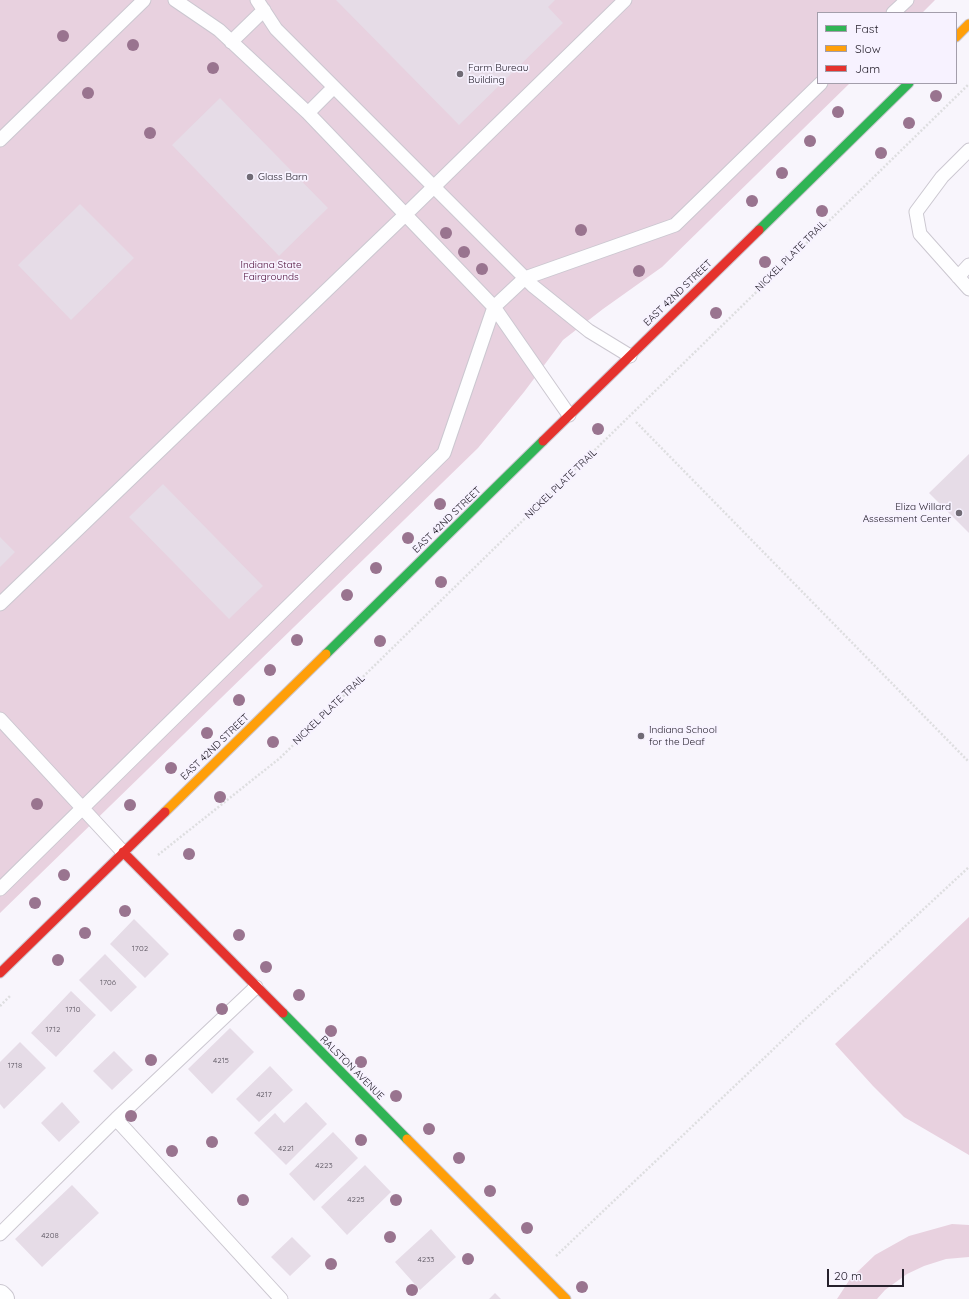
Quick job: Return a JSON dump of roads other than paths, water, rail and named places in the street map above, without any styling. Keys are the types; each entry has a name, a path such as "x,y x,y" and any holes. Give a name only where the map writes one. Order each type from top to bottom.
{"street":[{"path":"957,36 969,24"},
{"name":"EAST 42ND STREET","path":"0,973 908,84"},
{"name":"RALSTON AVENUE","path":"123,852 139,870 566,1299"},
{"path":"0,1296 3,1299"}],"lane":[{"path":"0,140 144,0"},
{"path":"174,0 220,30 308,112 406,214 494,307 569,415"},
{"path":"0,604 406,214 625,0"},
{"path":"894,12 907,0"},
{"path":"232,42 261,5 276,29 525,278 589,331 630,356"},
{"path":"0,890 444,453 494,307 525,278 675,225 820,84"},
{"path":"308,112 334,87"},
{"path":"969,150 942,177 916,212 920,234 969,289"},
{"path":"958,277 969,265"},
{"path":"0,720 123,852"},
{"path":"0,1234 116,1119 256,986"},
{"path":"116,1119 281,1299"}],"place":[{"name":"Farm Bureau Building","path":"460,74"},
{"name":"Glass Barn","path":"250,177"},
{"name":"Eliza Willard Assessment Center","path":"959,513"},
{"name":"Indiana School for the Deaf","path":"641,736"}],"park label":[{"name":"Indiana State Fairgrounds","path":"271,270"}]}
